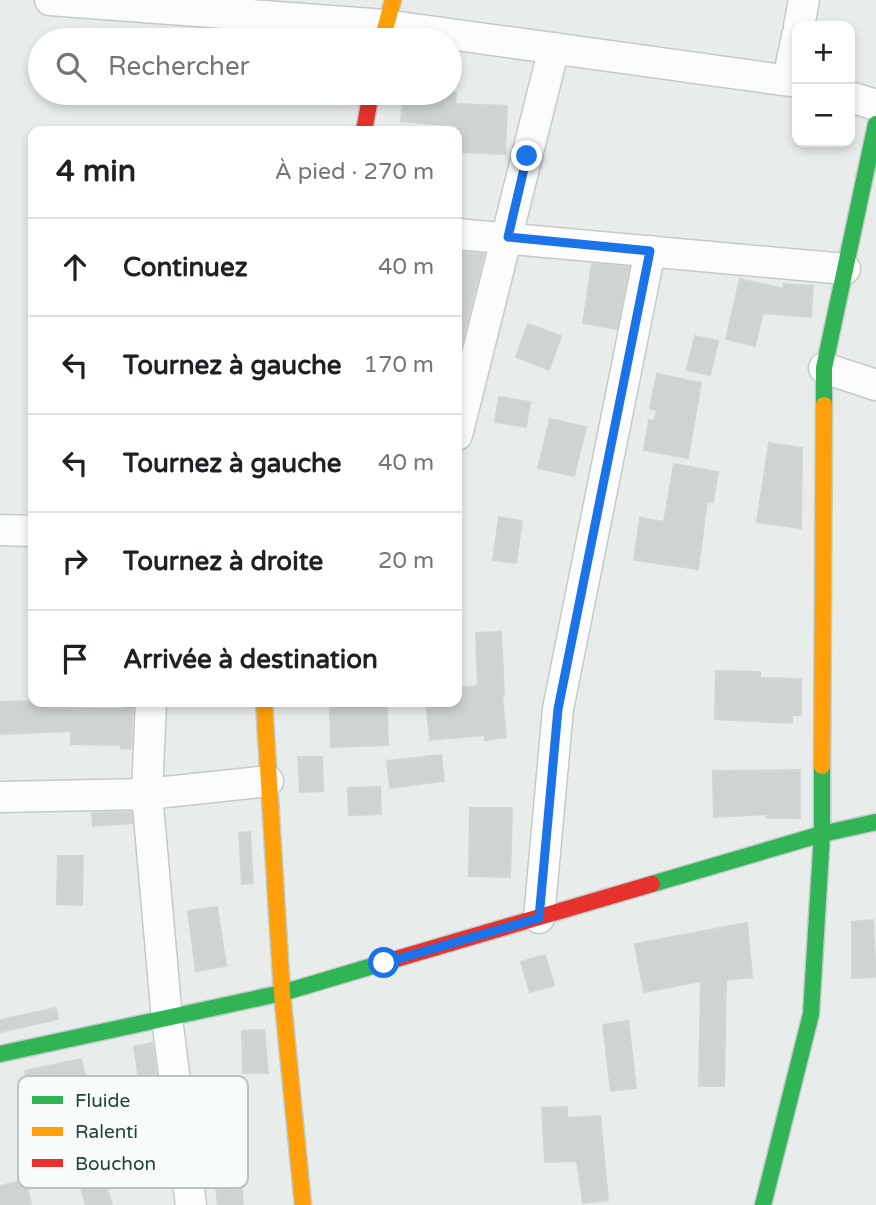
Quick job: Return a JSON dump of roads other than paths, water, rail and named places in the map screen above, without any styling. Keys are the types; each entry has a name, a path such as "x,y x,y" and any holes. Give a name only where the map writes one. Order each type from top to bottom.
{"street":[{"path":"50,0 386,22 425,28"},
{"path":"800,21 804,0"},
{"path":"462,34 792,80"},
{"path":"462,416 554,48"},
{"path":"855,99 876,105"},
{"path":"365,126 369,105"},
{"path":"763,1205 811,1014 822,834 824,368 876,124"},
{"path":"462,234 845,269"},
{"path":"539,918 558,709 650,251"},
{"path":"824,368 876,385"},
{"path":"0,530 28,531"},
{"path":"150,707 147,794 174,1076"},
{"path":"264,707 282,993 303,1205"},
{"path":"0,797 147,794 268,781"},
{"path":"0,1054 282,993 822,834 876,822"}]}
